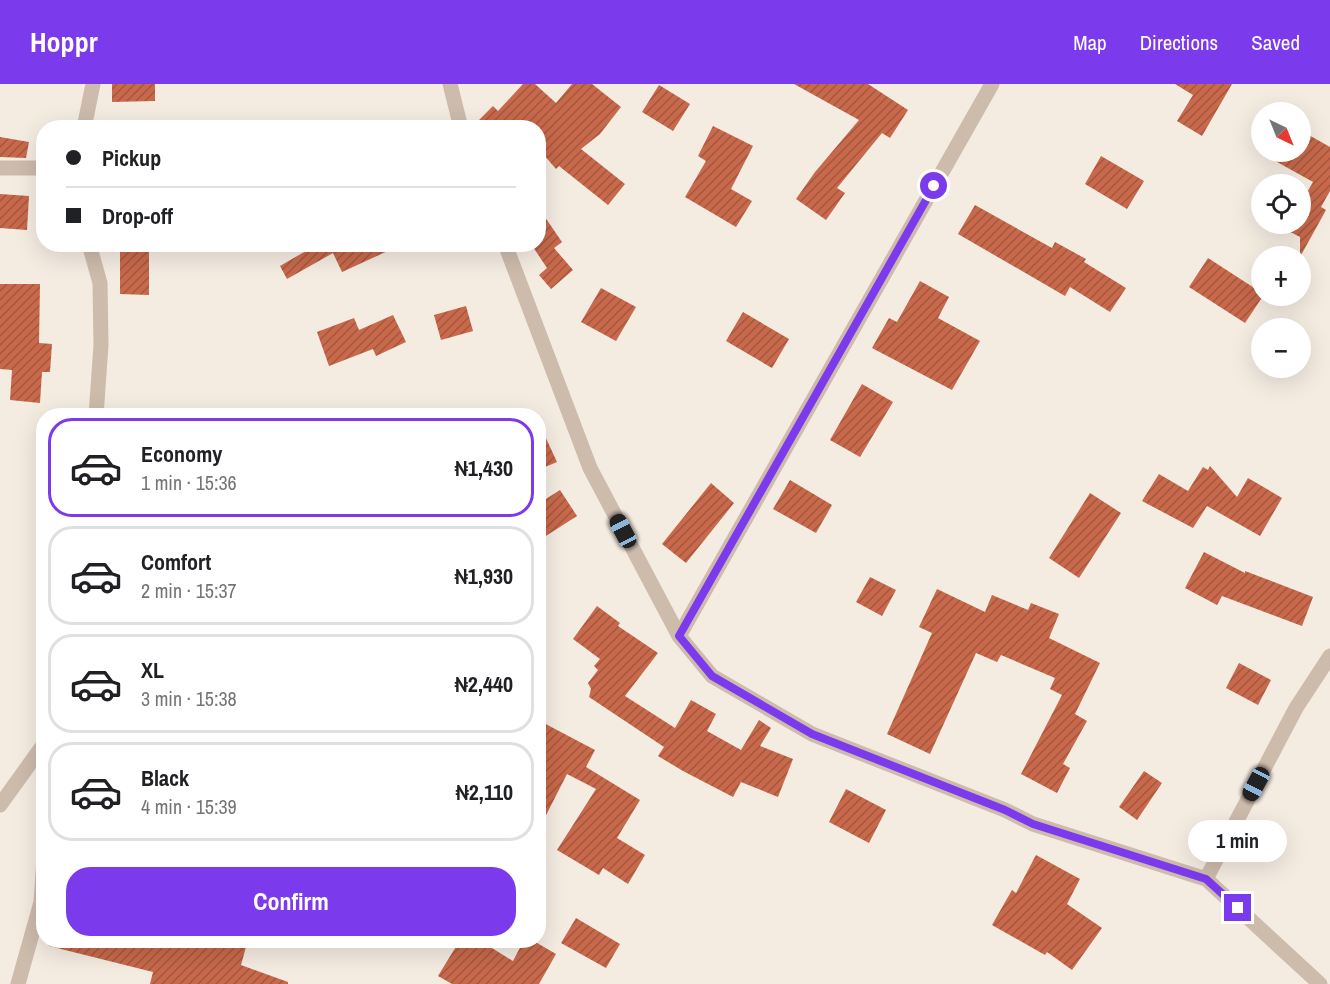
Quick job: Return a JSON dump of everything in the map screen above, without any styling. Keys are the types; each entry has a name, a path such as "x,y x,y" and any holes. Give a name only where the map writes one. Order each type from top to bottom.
{"street":[{"path":"86,120 93,84"},
{"path":"450,84 459,120"},
{"path":"679,636 993,84"},
{"path":"0,168 36,168"},
{"path":"91,252 100,283 101,345 97,408"},
{"path":"508,252 590,468 679,636 712,676 812,734 1005,810 1033,824 1206,879 1320,984"},
{"path":"1206,879 1296,708 1329,662"},
{"path":"0,805 36,755"},
{"path":"18,984 36,920"}],"building":[{"path":"112,84 155,84 155,101 112,102"},
{"path":"523,84 535,84 556,103 572,84 592,84 621,107 600,134 581,149 625,184 608,205 559,166 556,169 546,157 546,120 479,120 493,106 498,111"},
{"path":"794,84 868,84 908,110 890,138 882,133 837,188 845,193 826,220 796,199 815,172 859,120"},
{"path":"1175,84 1232,84 1202,136 1177,121 1193,95"},
{"path":"659,85 690,104 673,131 642,112"},
{"path":"713,126 753,146 731,189 752,201 736,227 685,197 706,161 698,156"},
{"path":"1311,136 1330,147 1330,191 1321,207 1326,210 1306,246 1300,246 1300,237 1294,234 1311,234 1311,186 1313,182 1311,174 1299,174 1277,162 1311,162"},
{"path":"0,137 29,142 26,158 0,157"},
{"path":"1101,156 1144,181 1127,209 1085,184"},
{"path":"0,194 29,196 27,230 0,228"},
{"path":"975,205 1052,248 1055,242 1086,259 1084,262 1126,288 1110,312 1070,287 1065,296 958,234"},
{"path":"546,219 562,242 554,248 573,270 551,289 539,275 547,268 536,252 546,252"},
{"path":"120,252 149,252 149,295 120,294"},
{"path":"304,252 386,252 342,272 333,253 287,279 280,266"},
{"path":"1208,258 1251,286 1251,306 1256,306 1245,323 1189,287"},
{"path":"920,281 949,297 938,318 980,341 952,390 872,348 889,318 897,322"},
{"path":"0,284 40,284 39,343 52,344 50,372 42,372 40,403 10,400 12,370 0,369"},
{"path":"601,288 636,307 616,341 581,322"},
{"path":"466,306 473,331 441,340 434,315"},
{"path":"743,312 789,339 772,368 726,341"},
{"path":"393,315 406,342 376,356 373,349 329,366 317,332 354,318 359,330"},
{"path":"862,384 893,402 860,457 830,440"},
{"path":"546,438 557,462 546,467"},
{"path":"1210,466 1237,497 1248,478 1282,498 1260,536 1207,506 1193,528 1142,501 1159,474 1188,491 1203,467 1208,470"},
{"path":"790,480 832,505 816,533 773,509"},
{"path":"711,483 734,503 686,563 662,544"},
{"path":"560,490 577,516 546,536 546,499"},
{"path":"1090,493 1121,513 1079,578 1049,558"},
{"path":"1204,552 1245,573 1245,571 1313,597 1302,626 1222,596 1217,605 1185,588"},
{"path":"870,577 896,590 882,616 856,602"},
{"path":"937,589 985,612 992,595 1028,610 1031,603 1059,614 1049,638 1100,663 1075,714 1087,721 1063,764 1070,768 1057,793 1021,774 1062,695 1050,689 1055,678 1001,655 997,662 976,653 930,754 887,734 932,633 919,627"},
{"path":"597,606 620,623 618,626 658,653 625,696 675,728 691,700 716,714 707,731 741,750 759,720 771,728 760,746 793,759 778,797 741,782 733,797 683,771 658,756 664,747 589,697 591,689 588,683 598,670 594,666 600,659 573,639"},
{"path":"1239,663 1271,680 1258,705 1226,688"},
{"path":"546,724 595,750 586,767 640,800 617,838 645,855 628,884 603,868 599,875 557,850 596,789 567,774 546,815"},
{"path":"1144,771 1162,783 1137,820 1119,807"},
{"path":"846,789 886,810 869,843 829,822"},
{"path":"1036,855 1080,879 1067,904 1102,928 1072,970 1047,952 1045,955 992,925 1012,890 1016,893"},
{"path":"576,918 620,944 606,968 561,943"},
{"path":"57,948 246,948 241,965 288,982 288,984 150,984 153,972"},
{"path":"455,948 492,948 513,961 520,948 546,948 556,954 539,984 452,984 438,976"}],"route":[{"path":"934,186 679,636 712,676 812,734 1005,810 1033,824 1206,879 1238,908"}]}
